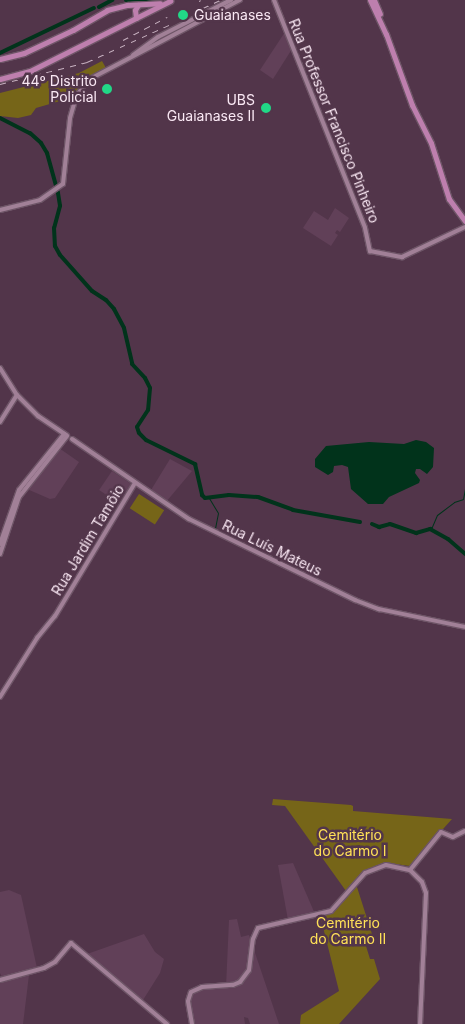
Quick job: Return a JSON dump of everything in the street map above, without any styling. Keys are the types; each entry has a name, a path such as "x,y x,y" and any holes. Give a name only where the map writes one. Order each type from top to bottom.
{"main road":[{"path":"0,59 24,53 73,30 107,10 171,0"},
{"path":"0,79 30,70 137,15 171,0"},
{"path":"128,59 159,36 231,0"},
{"path":"0,210 40,200 64,184 66,141 76,97 90,78 240,0"},
{"name":"Rua Professor Francisco Pinheiro","path":"274,0 365,228 370,251 402,257 465,227"},
{"path":"370,0 412,105 431,143 449,199 465,221"},
{"path":"375,1 384,31"},
{"path":"137,15 138,5"},
{"path":"145,5 146,12"},
{"path":"159,36 159,42"},
{"name":"Rua Luís Mateus","path":"0,368 17,395 38,416 188,520 356,600 379,609 465,627"},
{"path":"0,422 17,395"},
{"path":"0,544 19,490 66,435"},
{"path":"0,554 19,497 66,435"},
{"name":"Rua Jardim Tamôio","path":"0,697 37,638 60,608 135,483"},
{"path":"410,870 441,832 453,837 465,830"},
{"path":"192,1024 188,1001 191,992 202,987 233,985 240,982 249,970 253,939 260,926 331,911 361,876 373,868 386,865 410,870 424,885 427,900 420,1024"},
{"path":"0,980 48,966 61,957 71,944 167,1024"}],"shaded area":[{"path":"285,32 292,49 273,79 260,70"},
{"path":"335,208 349,218 340,232 337,230 335,233 338,235 331,246 303,228 314,211 328,220"},
{"path":"416,440 426,442 434,448 433,467 427,474 420,469 416,469 415,473 420,480 419,483 389,497 383,504 368,504 351,489 348,467 342,465 334,466 333,472 328,475 315,467 315,459 326,446 369,442 404,444"},
{"path":"59,448 79,462 55,498 50,499 27,489"},
{"path":"170,459 192,471 166,502 151,490"},
{"path":"112,471 131,484 118,503 99,490"},
{"path":"293,863 315,914 288,920 278,865"},
{"path":"9,890 21,895 37,968 2,977 0,973 0,892"},
{"path":"237,919 241,937 249,935 279,1024 250,1024 248,1018 244,1017 245,1024 194,1024 190,1002 195,991 226,987 229,920"},
{"path":"144,934 155,952 164,959 160,973 143,1000 87,954"},
{"path":"29,975 23,1024 0,1024 0,982"}],"green space":[{"path":"102,61 106,68 87,79 74,97 36,108 31,115 18,118 0,116 0,93 79,73"},
{"path":"139,494 164,510 155,525 130,508"},
{"name":"Cemitério do Carmo I","path":"273,799 351,805 353,806 353,811 452,819 410,866 388,863 375,866 360,875 346,891 285,806 272,805"},
{"name":"Cemitério do Carmo II","path":"356,884 372,934 366,946 370,959 374,959 380,979 339,1024 300,1024 301,1015 339,991 320,915 328,913"}],"waterway":[{"path":"99,7 112,0"},
{"path":"126,0 156,0"},
{"path":"0,53 94,8"},
{"path":"0,118 30,133 41,143 47,153 60,206 54,228 55,246 60,255 92,291 106,300 114,309 124,328 132,364 145,378 150,388 148,410 137,427 139,433 146,440 195,464 202,495 205,498 229,495 258,497 293,510 360,522"},
{"path":"431,529 437,515 454,502 463,499 465,489"},
{"path":"209,498 218,513 215,529"},
{"path":"372,524 379,527 390,524 416,533 430,529 448,539 465,554"}],"railway":[{"path":"203,8 220,0"},
{"path":"123,40 167,17"},
{"path":"0,84 87,62 171,24"}],"place":[{"name":"Guaianases","path":"183,15"},
{"name":"44º Distrito Policial","path":"107,89"},
{"name":"UBS Guaianases II","path":"266,108"}]}
